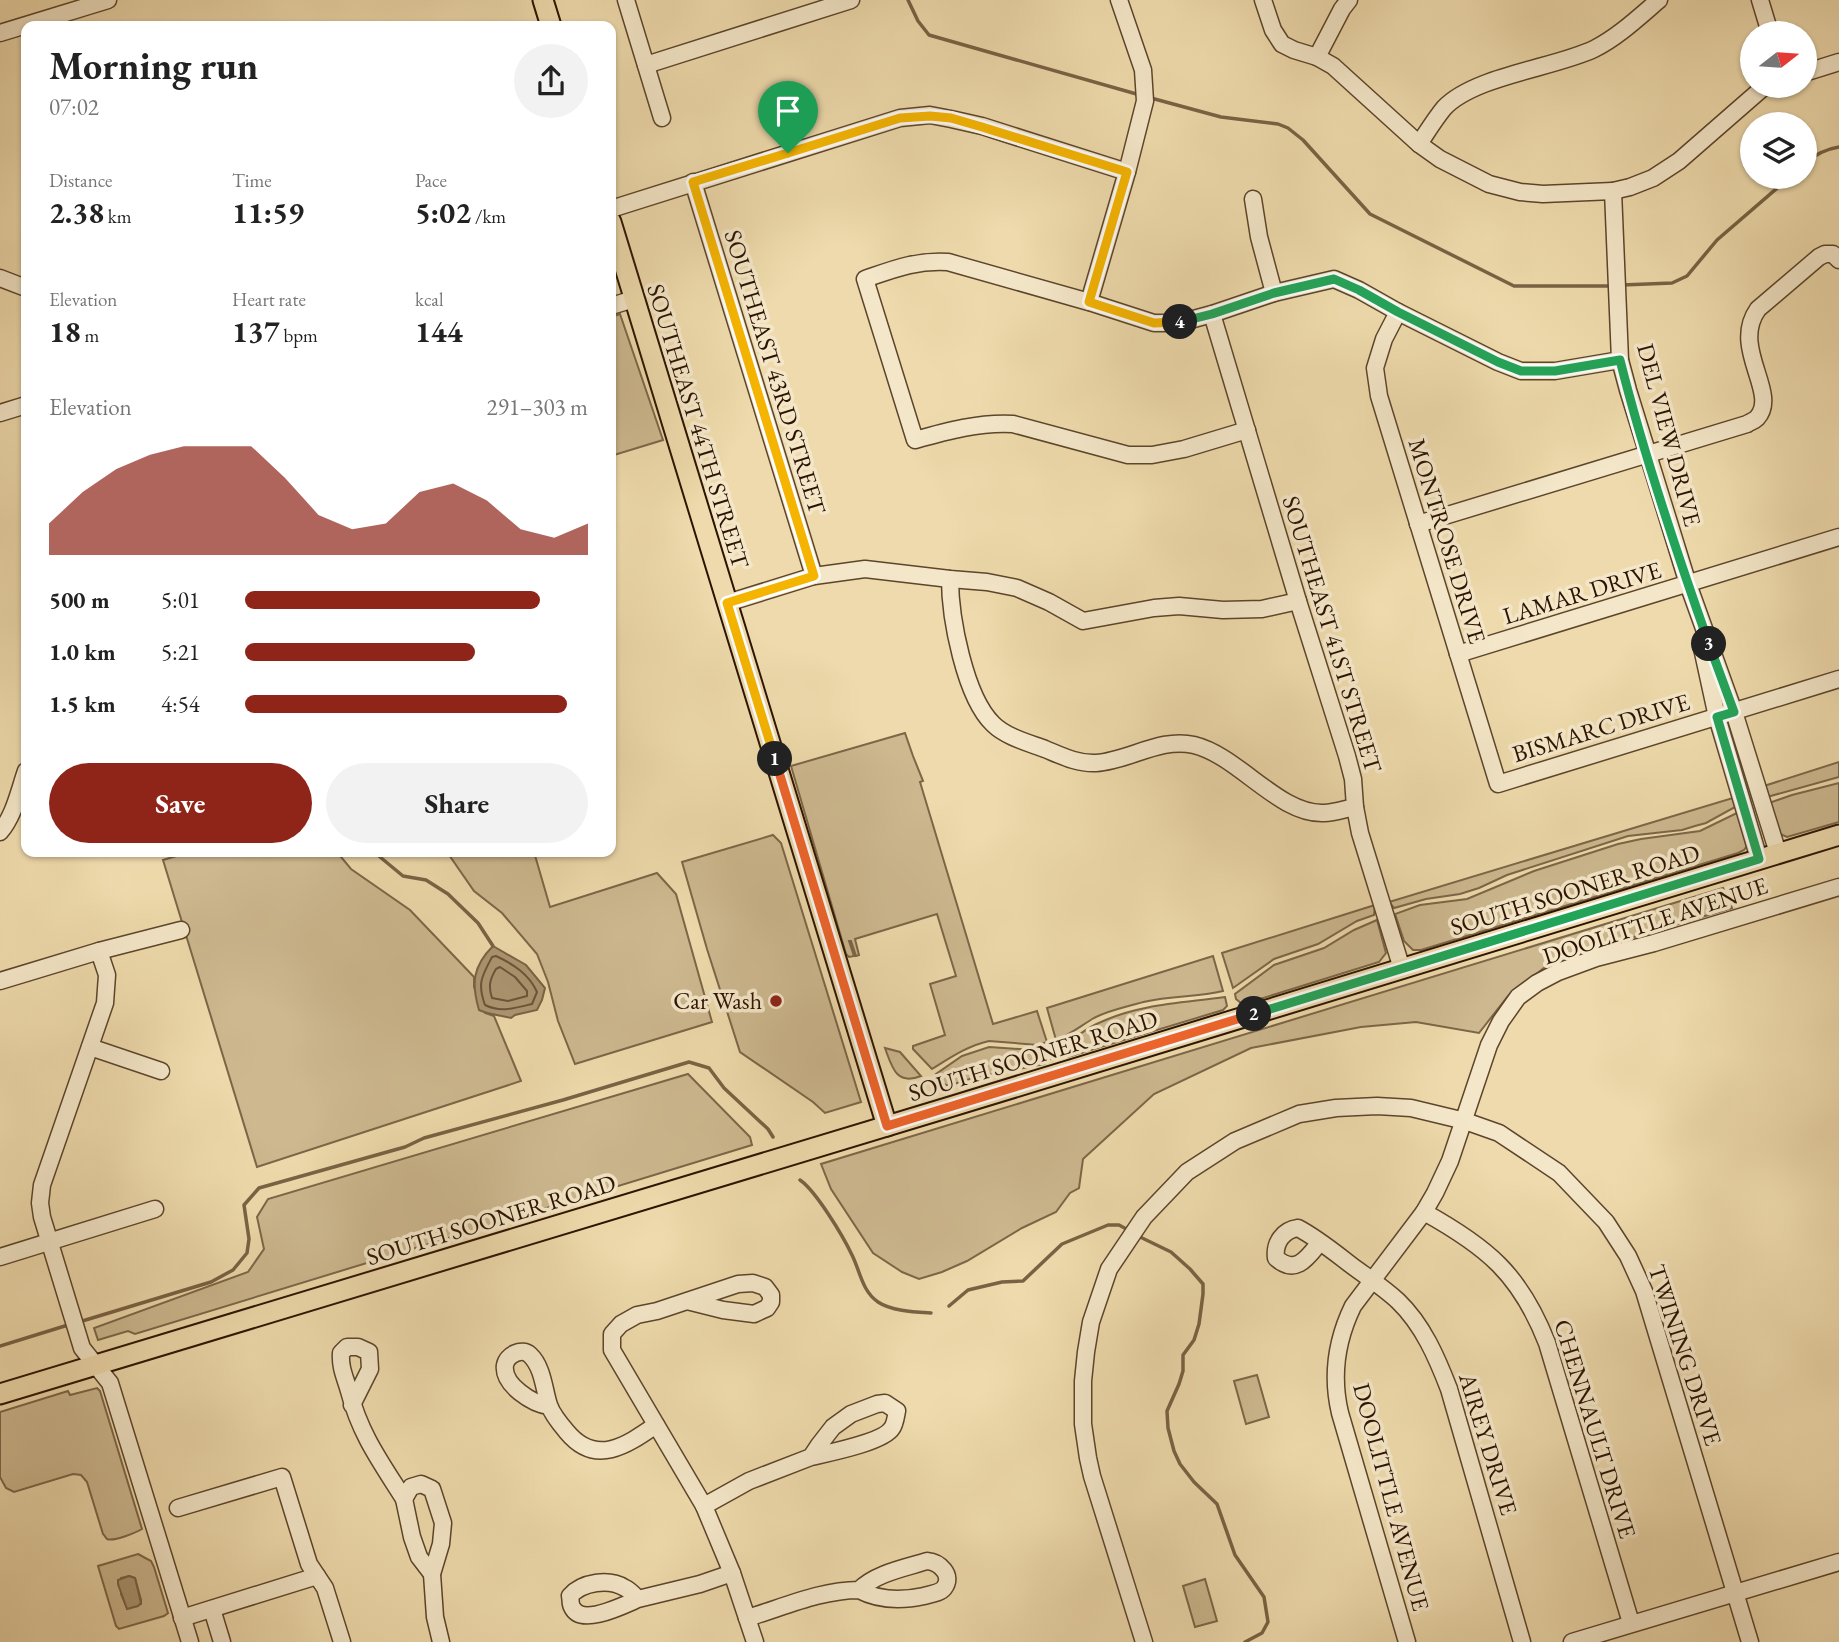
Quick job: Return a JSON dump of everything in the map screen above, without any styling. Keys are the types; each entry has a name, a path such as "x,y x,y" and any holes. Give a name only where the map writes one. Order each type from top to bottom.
{"main road":[{"path":"543,0 549,21"},
{"name":"SOUTHEAST 44TH STREET","path":"616,239 887,1126"},
{"name":"SOUTH SOONER ROAD","path":"0,1394 1839,835"}],"street":[{"path":"39,21 108,0"},
{"path":"626,0 662,118"},
{"path":"646,65 826,4 851,0"},
{"path":"1089,302 1145,101 1143,70 1119,0"},
{"path":"1263,0 1273,30 1282,44 1333,66 1419,144 1440,159 1489,184 1520,192 1543,194 1613,191 1653,178 1679,161 1751,98"},
{"path":"1317,57 1349,0"},
{"path":"1419,144 1445,107 1463,94 1492,81 1594,49 1622,32 1659,0"},
{"path":"1760,0 1766,21"},
{"path":"0,33 21,27"},
{"path":"1817,69 1839,62"},
{"path":"616,207 900,118 951,118 1127,172"},
{"name":"SOUTHEAST 43RD STREET","path":"693,182 814,576"},
{"name":"DEL VIEW DRIVE","path":"1613,191 1620,360 1688,584 1734,712 1768,856"},
{"path":"1253,199 1259,237 1274,293"},
{"path":"1418,524 1747,424 1757,418 1763,398 1749,348 1752,318 1758,309 1810,264 1825,254 1836,257"},
{"path":"1247,430 1184,449 1152,455 1128,455 1013,424 995,423 950,430 915,440 865,279 927,261 948,262 1154,323 1174,323 1212,314 1274,293 1334,279 1521,371 1555,371 1620,360"},
{"path":"0,278 21,286"},
{"path":"616,304 634,299"},
{"name":"MONTROSE DRIVE","path":"1398,312 1377,357 1375,380 1498,784"},
{"name":"SOUTHEAST 41ST STREET","path":"1212,314 1298,601 1348,756 1360,833 1402,969"},
{"path":"0,413 21,407"},
{"name":"LAMAR DRIVE","path":"1458,654 1839,537"},
{"path":"727,603 814,576 865,569 987,582 1017,588 1083,621 1154,608 1180,606 1223,610 1262,609 1298,601"},
{"path":"950,579 955,628 968,680 981,710 995,726 1017,738 1075,761 1094,763 1116,760 1174,743 1194,745 1219,755 1287,803 1303,810 1323,813 1355,807"},
{"name":"DEL VIEW DRIVE","path":"1688,584 1717,717 1768,856"},
{"name":"BISMARC DRIVE","path":"1498,784 1839,679"},
{"path":"3,829 21,784"},
{"name":"DOOLITTLE AVENUE","path":"1407,1642 1340,1413 1335,1382 1336,1350 1353,1306 1424,1212 1435,1193 1465,1121 1489,1045 1501,1021 1518,998 1537,983 1558,972 1596,958 1839,887"},
{"path":"0,981 181,930"},
{"path":"99,951 107,975 105,1003 42,1185 40,1203 49,1242 82,1348 110,1383 190,1642"},
{"path":"90,1047 162,1071"},
{"name":"TWINING DRIVE","path":"1144,1642 1093,1476 1083,1424 1083,1381 1091,1322 1109,1269 1135,1228 1188,1172 1235,1142 1299,1114 1336,1108 1377,1106 1411,1108 1465,1121 1499,1133 1559,1172 1606,1222 1628,1256 1650,1308 1750,1642"},
{"path":"0,1257 155,1209"},
{"name":"CHENNAULT DRIVE","path":"1424,1212 1460,1232 1485,1251 1506,1271 1535,1314 1549,1349 1631,1623"},
{"name":"AIREY DRIVE","path":"1320,1242 1398,1301 1419,1327 1440,1365 1522,1642"},
{"path":"687,1301 637,1315 621,1324 612,1334 612,1350 704,1506 732,1573 755,1642"},
{"path":"704,1506 749,1481 811,1457 886,1435 892,1429 897,1411 885,1403 851,1414 833,1427 811,1457"},
{"path":"352,1405 367,1442 404,1499 419,1557 432,1574"},
{"path":"549,1406 572,1437 584,1447 595,1450 608,1451 625,1446 656,1425"},
{"path":"178,1508 282,1477 309,1564 325,1588 342,1642"},
{"path":"404,1499 411,1487 421,1484 432,1489 443,1523 441,1544 432,1574 435,1617 442,1642"},
{"path":"747,1618 844,1590 859,1590 870,1596 906,1600 944,1589 947,1574 942,1567 928,1562 875,1579 859,1590"},
{"path":"1572,1642 1839,1562"},
{"path":"638,1599 732,1573"},
{"path":"182,1618 317,1576"},
{"path":"212,1609 222,1642"}],"shaded area":[{"path":"620,314 663,440 616,454 616,315"},
{"path":"905,733 923,781 920,782 993,1024 1037,1011 1047,1042 1038,1045 989,1041 966,1049 932,1069 913,1049 913,1046 945,1035 930,984 956,976 937,914 855,939 859,955 856,956 849,941 854,956 849,957 846,954 791,766"},
{"path":"1839,762 1839,777 1767,797 1764,786"},
{"path":"1839,783 1839,822 1787,837 1780,834 1769,803"},
{"path":"1736,797 1737,806 1706,823 1682,830 1628,836 1507,875 1460,894 1426,899 1394,908 1389,902"},
{"path":"1741,811 1749,843 1738,853 1421,950 1413,950 1404,941 1395,914 1420,905 1467,899 1534,871 1618,844 1700,831"},
{"name":"Car Wash","path":"773,835 781,843 861,1102 825,1113 740,1052 682,862"},
{"path":"173,857 341,857 351,869 410,910 474,977 474,987 485,1013 494,1016 521,1081 257,1167 163,860"},
{"path":"450,857 535,857 550,907 657,873 676,894 712,1022 575,1064 537,954 502,913 474,891"},
{"path":"1723,888 1732,908 1553,961 1508,996 1479,1033 1416,1022 1361,1027 1251,1048 1154,1094 1083,1159 1079,1188 1070,1193 1056,1212 942,1272 919,1279 902,1272 873,1253 831,1189 821,1164"},
{"path":"1375,905 1374,915 1357,921 1318,944 1274,959 1233,988 1222,953"},
{"path":"1377,920 1386,953 1379,962 1244,1004 1236,999 1235,994 1274,965 1324,948"},
{"path":"1213,956 1223,991 1157,999 1104,1013 1056,1040 1047,1008"},
{"path":"1225,997 1227,1006 1223,1010 1068,1057 1060,1054 1058,1047 1116,1016 1162,1005"},
{"path":"989,1047 1048,1049 1050,1059 1044,1064 973,1078 948,1086 936,1074 962,1056"},
{"path":"885,1048 900,1052 921,1076 906,1079 900,1077"},
{"path":"688,1074 750,1137 752,1145 135,1334 128,1331 98,1340 94,1328 248,1272 264,1249 257,1217 268,1199"},
{"path":"1257,1375 1269,1417 1246,1424 1234,1381"},
{"path":"97,1388 142,1529 115,1539 107,1539 103,1534 87,1482 81,1475 73,1474 14,1492 6,1488 0,1477 0,1412 68,1391 70,1395"},
{"path":"138,1554 151,1561 168,1613 119,1629 98,1566","holes":["121,1578 135,1578 141,1604 127,1608 121,1594"]},
{"path":"1205,1579 1217,1621 1195,1627 1183,1586"}],"water":[{"path":"493,946 526,965 545,988 537,1010 511,1018 479,1010 475,991 476,975 481,961"},
{"path":"129,1576 135,1578 141,1603 127,1609 118,1580"}],"waterway":[{"path":"908,0 918,21 929,35 1140,95"},
{"path":"1151,98 1221,117 1278,124 1288,128 1303,140 1370,214 1514,286 1611,286"},
{"path":"1817,155 1839,147"},
{"path":"1622,285 1672,283 1687,276 1717,240 1776,189"},
{"path":"380,857 403,876 426,880 448,894 478,923 493,946"},
{"path":"79,1322 211,1282 233,1270 247,1253 249,1239 244,1205 259,1188 689,1062 709,1068 724,1088 768,1129 773,1137"},
{"path":"800,1180 814,1194 836,1226 865,1287 873,1297 890,1307 931,1313"},
{"path":"949,1306 968,1290 1002,1282 1023,1281 1062,1244 1108,1225 1119,1225 1130,1231"},
{"path":"1136,1235 1171,1252 1203,1284 1199,1324 1194,1340 1183,1355 1183,1371 1167,1411 1168,1428 1180,1464 1217,1504 1235,1555 1264,1597 1268,1622 1262,1633 1245,1642"},
{"path":"0,1346 68,1325"}],"place":[{"name":"Car Wash","path":"776,1001"}],"route":[{"path":"930,116 951,118 1127,172 1089,302 1154,323 1191,320 1274,293 1334,279 1521,371 1555,371 1620,360 1688,584 1734,712 1717,717 1759,859 887,1126 727,603 814,576 693,182 788,153 900,118 930,116"}]}
